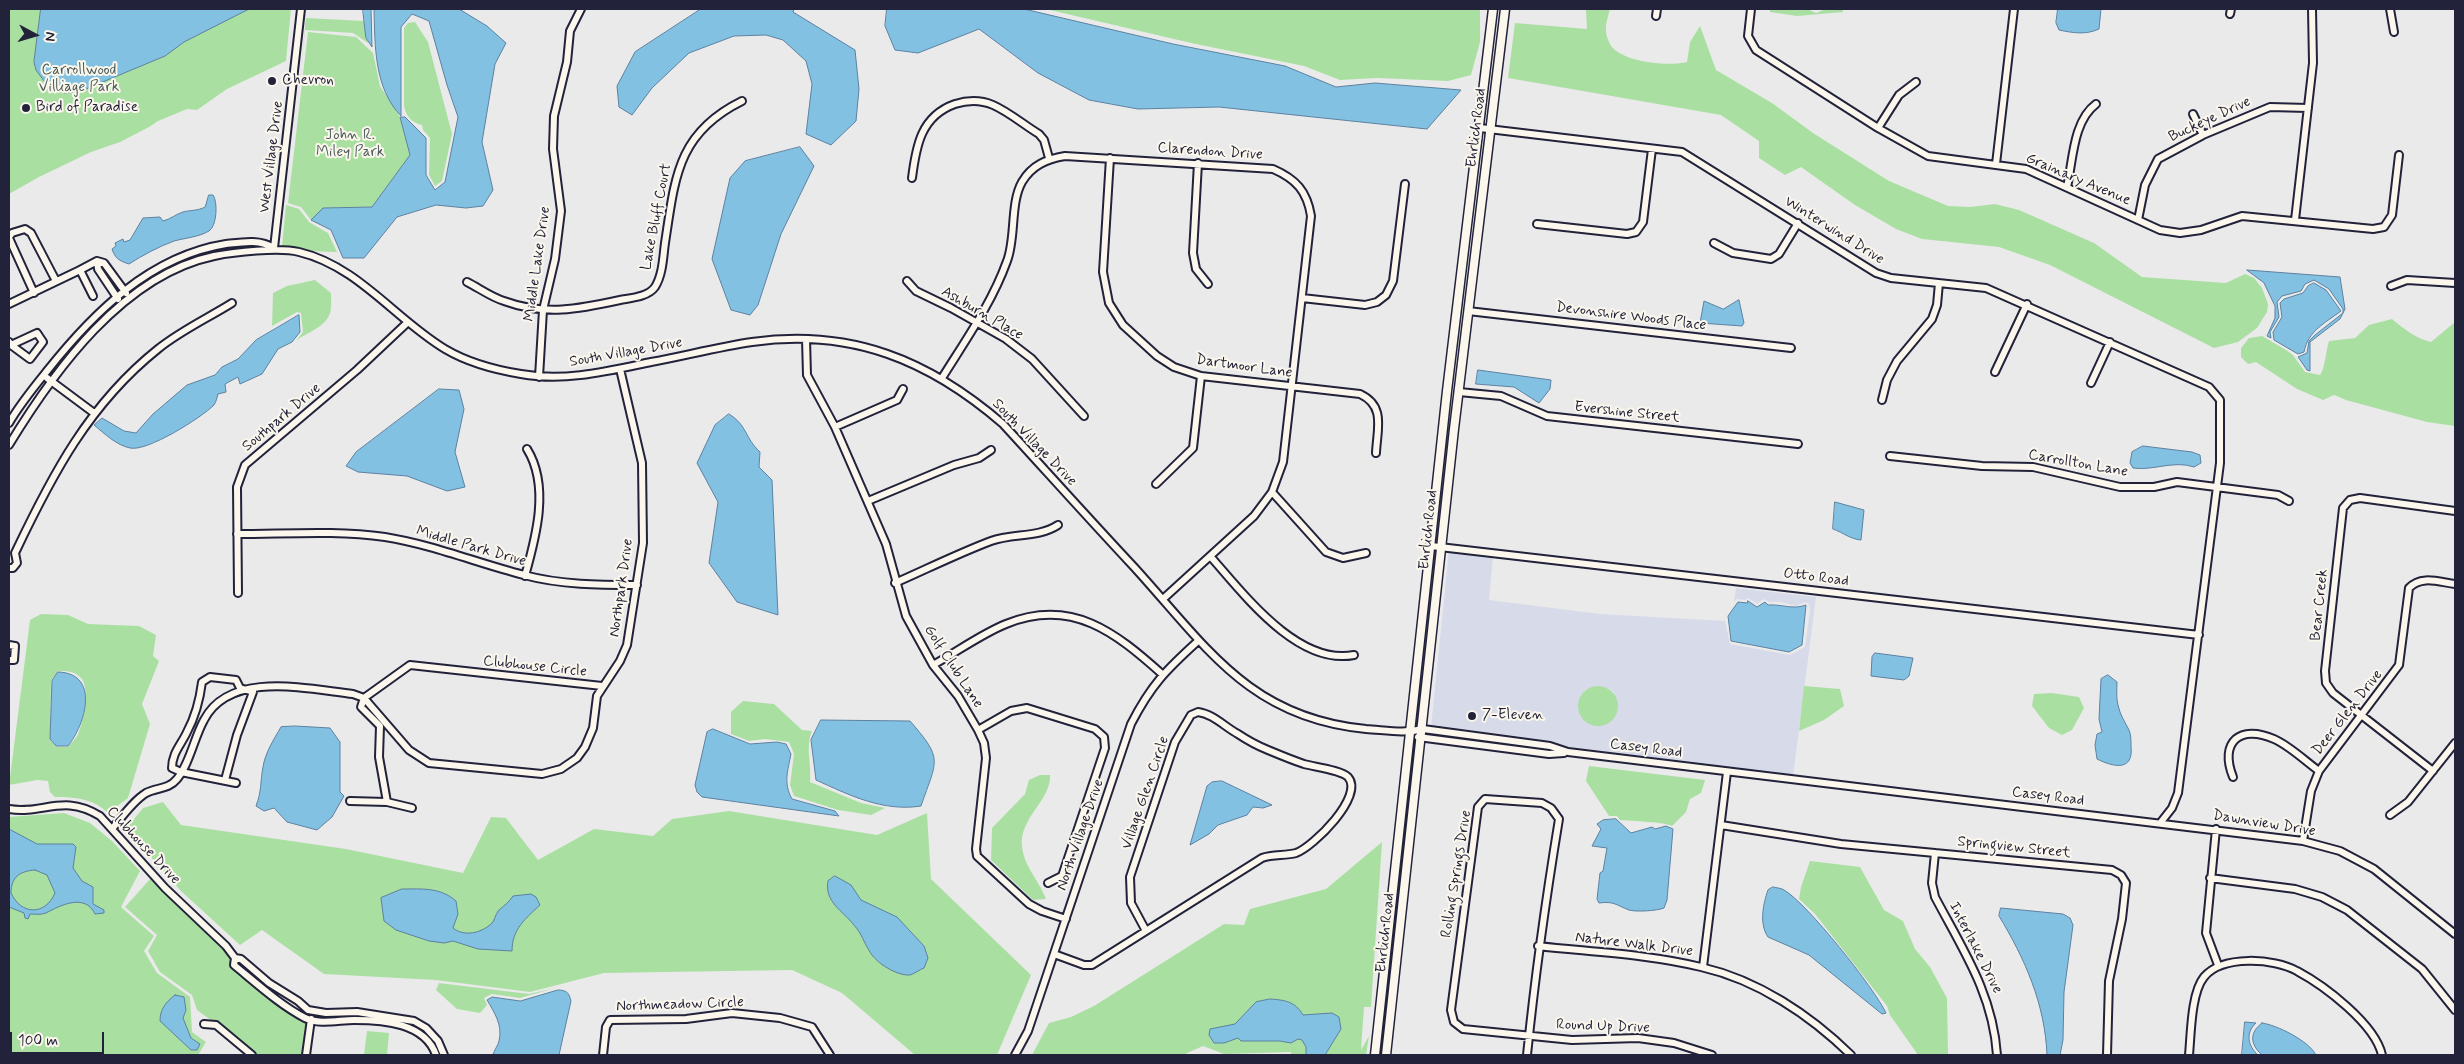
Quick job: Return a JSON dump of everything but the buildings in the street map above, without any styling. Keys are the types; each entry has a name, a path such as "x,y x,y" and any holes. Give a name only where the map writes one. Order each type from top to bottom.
{"main road":[{"name":"Ehrlich Road","path":"1375,1055 1452,354 1493,9"},
{"name":"Ehrlich Road","path":"1386,1055 1423,730 1454,429 1505,9"},
{"path":"1452,354 1456,374 1451,424 1454,429"}],"street":[{"name":"West Village Drive","path":"274,248 301,9"},
{"name":"Middle Lake Drive","path":"540,377 543,310 555,259 561,211 553,149 554,116 567,62 570,31 581,9"},
{"name":"Grainary Avenue","path":"1751,9 1748,36 1756,50 1878,128 1928,156 2026,169 2160,230 2180,233 2201,230 2242,216 2373,229 2384,227 2392,215 2399,155"},
{"path":"1996,164 2014,9"},
{"path":"2295,220 2313,63 2312,9"},
{"path":"2390,9 2394,32"},
{"path":"1878,128 1899,95 1916,82"},
{"name":"Lake Bluff Court","path":"467,282 504,301 543,310 573,310 642,295 654,289 661,271 675,180 683,156 707,122 724,110 742,101"},
{"path":"912,178 916,146 924,127 946,108 964,101 979,101 993,105 1039,134 1044,140 1049,158 1033,168 1021,183 1008,260 977,321 942,378"},
{"path":"2067,187 2081,121 2087,110 2096,104"},
{"name":"Buckeye Drive","path":"2138,220 2145,184 2158,159 2203,135 2270,107 2308,108"},
{"path":"2193,114 2203,135"},
{"name":"Winterwind Drive","path":"1480,128 1682,152 1876,273 1891,278 1986,288 2027,304 2209,388 2220,400 2220,463 2216,487"},
{"path":"1537,224 1627,234 1636,232 1643,222 1652,149"},
{"name":"Clarendon Drive","path":"1049,158 1065,156 1110,158 1273,168 1288,175 1301,187 1308,201 1311,216 1283,462 1272,492 1254,516 1163,599"},
{"name":"Dartmoor Lane","path":"1110,158 1103,272 1109,302 1123,325 1157,356 1174,367 1201,376 1360,394 1370,399 1378,414 1376,453"},
{"path":"1198,163 1193,252 1196,269 1208,284"},
{"path":"1302,298 1365,305 1377,302 1386,295 1393,281 1405,184"},
{"path":"1714,243 1733,253 1770,259 1779,254 1798,223"},
{"path":"34,293 9,237 12,233 24,229 31,234 56,281"},
{"name":"South Village Drive","path":"9,423 70,341 124,291 163,265 213,246 257,242 266,243 274,248 300,252 342,270 372,290 408,322 446,350 486,366 540,377 582,376 752,342 806,338 846,343 878,350 914,364 942,378 974,399 1003,424 1163,599 1198,641 1240,680 1272,701 1322,722 1410,733"},
{"name":"South Village Drive","path":"9,445 51,380 82,344 131,298 166,273 214,256 259,252 274,248"},
{"path":"9,304 97,261 104,263 131,298"},
{"path":"97,261 98,269 122,305"},
{"path":"80,270 93,296"},
{"path":"2391,286 2407,280 2455,283"},
{"name":"Ashburn Place","path":"907,281 916,291 977,321 1006,338 1032,359 1084,416"},
{"path":"1882,400 1887,380 1896,361 1924,331 1932,319 1937,305 1939,283"},
{"path":"9,568 13,568 17,563 12,553 58,466 94,413 125,377 159,348 232,303"},
{"path":"1995,372 2027,304"},
{"name":"Devonshire Woods Place","path":"1468,311 1791,348"},
{"name":"Southpark Drive","path":"238,593 237,487 245,465 357,370 408,322"},
{"path":"37,333 43,342 30,359 10,343 37,333"},
{"name":"Golf Club Lane","path":"806,338 807,375 835,428 886,544 895,583 906,616 933,665 958,696 984,743 986,758 976,849 977,856 1029,904 1066,919"},
{"path":"2091,383 2110,342"},
{"name":"Northpark Drive","path":"602,686 620,661 627,645 643,544 642,463 620,369"},
{"path":"44,375 94,413"},
{"path":"1156,484 1193,448 1201,376"},
{"path":"835,428 896,400 903,389"},
{"name":"Evershine Street","path":"1459,392 1501,396 1547,416 1798,444"},
{"path":"525,576 539,512 537,475 534,460 527,449"},
{"path":"868,501 954,465 979,458 991,450"},
{"name":"Carrollton Lane","path":"1890,456 1982,466 2033,467 2120,487 2154,487 2177,482 2278,495 2290,501"},
{"path":"2161,822 2172,808 2178,793 2216,487"},
{"path":"1272,492 1326,552 1343,558 1366,553"},
{"name":"Bear Creek","path":"2433,771 2333,693 2326,683 2343,508 2350,500 2360,498 2455,511"},
{"path":"895,583 992,541 1007,537 1047,532 1058,525"},
{"name":"Middle Park Drive","path":"237,534 330,533 385,537 446,550 525,576 578,584 637,585"},
{"name":"Otto Road","path":"1431,546 2199,635"},
{"path":"1210,556 1260,613 1294,639 1330,656 1342,658 1354,655"},
{"name":"Deer Glen Drive","path":"2303,841 2311,791 2319,771 2399,665 2408,588 2413,583 2423,580 2455,584"},
{"path":"933,665 1006,624 1030,617 1056,616 1082,619 1108,630 1126,642 1162,674"},
{"name":"North Village Drive","path":"1015,1055 1028,1031 1132,724 1144,698 1162,674 1198,641"},
{"path":"9,645 14,646 14,660 9,660"},
{"name":"Clubhouse Circle","path":"410,665 602,686 596,696 593,728 577,758 561,769 542,774 429,763 409,750 364,698 410,665"},
{"path":"236,783 181,772 172,768 172,757 188,731 200,697 202,682 210,677 236,680 240,688 275,685 353,694 364,698 361,703 362,709 380,726 379,757 387,802"},
{"path":"112,829 141,796 148,791 163,789 171,785 181,772 204,718 220,702 245,688"},
{"path":"225,780 237,735 253,692 245,688"},
{"path":"978,730 1011,711 1027,708 1095,729 1104,737 1105,748 1062,876 1048,883"},
{"name":"Village Glen Circle","path":"1054,954 1092,965 1262,858 1273,854 1295,853 1308,846 1348,805 1352,787 1349,778 1343,774 1303,764 1268,750 1205,713 1198,712 1191,715 1176,742 1130,878 1131,903 1146,931"},
{"name":"Casey Road","path":"1410,733 1423,730 1550,746 1568,752 1727,772 2161,822"},
{"name":"Casey Road","path":"1410,733 1422,739 1549,754 1568,752"},
{"path":"2232,777 2228,765 2229,746 2235,737 2246,733 2276,740 2319,771"},
{"path":"2390,814 2408,802 2455,743"},
{"path":"1703,967 1722,825 1727,772"},
{"name":"Rolling Springs Drive","path":"1491,1032 1463,1029 1454,1022 1451,1010 1478,807 1485,799 1542,804 1551,808 1558,819 1538,946 1527,1055"},
{"path":"350,801 387,802 412,808"},
{"name":"Clubhouse Drive","path":"9,809 66,804 93,812 112,829 169,892 226,946 235,958 241,959 270,983 298,1001 308,1010 326,1013 357,1012 414,1021 426,1028 438,1041 444,1055"},
{"name":"Dawnview Drive","path":"2161,822 2303,841 2340,851 2374,869 2455,934"},
{"name":"Springview Street","path":"1722,825 1841,844 2112,870 2121,875 2126,884 2122,919 2109,981 2107,1055"},
{"path":"2216,829 2206,933 2218,966"},
{"name":"Interlake Drive","path":"1935,853 1932,883 1935,897 1979,979 1995,1030 1997,1055"},
{"path":"2210,878 2295,889 2322,897 2347,910 2422,969 2455,1010"},
{"name":"Nature Walk Drive","path":"1538,946 1663,959 1703,967 1743,981 1779,999 1816,1024 1851,1055"},
{"name":"Clubhouse Drive","path":"235,958 234,965 265,990 306,1018 390,1023 414,1029 433,1046 436,1055"},
{"path":"2189,1055 2196,994 2204,978 2218,966 2237,960 2275,964 2296,970 2357,1016 2379,1042 2382,1055"},
{"path":"265,990 270,983"},
{"name":"Northmeadow Circle","path":"603,1055 606,1027 610,1020 686,1019 732,1013 780,1018 812,1027 830,1055"},
{"path":"306,1055 311,1019"},
{"path":"204,1024 216,1025 252,1055"},
{"name":"Round Up Drive","path":"1491,1032 1572,1040 1638,1038 1674,1043 1712,1055"}],"shaded area":[{"path":"1449,551 1493,556 1489,600 1600,614 1725,621 1730,644 1790,655 1805,647 1810,610 1809,604 1805,602 1796,606 1781,602 1769,602 1764,599 1757,604 1748,598 1745,600 1737,599 1734,602 1736,588 1816,597 1793,776 1571,749 1550,742 1431,727","holes":["1608,688 1615,693 1580,696 1586,689"]}],"green space":[{"name":"Carrollwood Villiage Park","path":"9,9 291,9 286,61 227,89 197,110 187,109 158,121 120,142 91,152 9,194"},
{"path":"1046,9 1480,9 1480,42 1471,75 1448,81 1377,78 1340,80 1304,66 1191,43"},
{"path":"1586,9 1610,9 1606,29 1609,42 1614,49 1632,58 1656,63 1687,62 1690,42 1700,26 1716,70 1772,103 1813,133 1889,181 1948,206 1970,207 1995,204 2019,210 2094,243 2142,277 2226,283 2245,274 2254,278 2262,288 2268,304 2267,312 2257,328 2238,342 2214,348 2050,265 1999,247 1922,239 1896,229 1855,205 1801,167 1785,175 1759,158 1759,141 1721,115 1508,78 1515,23 1587,29"},
{"path":"1770,9 1807,9 1816,13 1826,9 1843,9 1843,12 1797,16 1770,12"},
{"path":"306,18 364,21 368,43 353,33 305,30 298,92"},
{"path":"415,22 428,42 452,134 442,181 435,186 429,175 430,138 423,130 422,125 415,123 410,118 404,106 404,28 408,23"},
{"name":"John R. Miley Park","path":"308,32 356,37 373,53 380,86 400,117 410,155 372,207 323,208 311,220 301,207 288,203"},
{"path":"286,205 299,209 309,222 328,233 337,252 306,251 282,246"},
{"path":"315,280 331,293 330,313 320,326 296,341 303,332 301,313 297,312 272,326 273,293 287,286"},
{"path":"2392,319 2415,336 2431,342 2455,322 2455,426 2427,422 2334,395 2323,400 2297,389 2256,362 2248,364 2241,357 2241,348 2249,338 2262,336 2293,355 2305,372 2320,375 2329,341 2355,338 2369,325"},
{"path":"41,614 68,615 88,624 139,626 156,635 153,656 159,661 142,704 150,724 128,798 108,813 103,808 84,800 55,797 50,792 48,781 37,780 9,785 30,620","holes":["58,671 78,675 85,688 84,713 80,728 76,738 68,747 56,747 50,740 51,681"]},
{"path":"1602,686 1609,689 1615,695 1618,706 1617,714 1609,723 1602,726 1594,726 1587,723 1579,714 1578,702 1581,695 1590,687"},
{"path":"1804,686 1840,689 1844,706 1824,720 1799,731"},
{"path":"2052,693 2079,697 2084,708 2072,730 2062,735 2049,728 2032,706 2034,694"},
{"path":"743,701 774,704 802,730 812,731 809,743 810,782 861,803 885,808 871,815 838,810 794,796 790,785 794,754 789,742 765,739 749,741 731,734 731,712"},
{"path":"1589,766 1705,780 1701,793 1690,799 1686,812 1672,826 1620,820 1617,816 1609,816 1586,781"},
{"path":"1040,775 1050,775 1049,784 1025,826 1022,836 1023,854 1046,899 1033,900 991,860 992,828 1025,794 1029,780"},
{"path":"163,802 181,825 346,849 463,873 491,817 506,818 538,860 594,829 653,836 672,819 729,811 877,835 927,813 931,879 1031,975 997,1055 915,1055 842,993 792,970 604,973 530,992 436,980 324,974 262,930 240,945 181,891 126,829 143,808"},
{"path":"64,813 90,823 112,841 140,871 121,907 154,936 144,951 157,973 190,997 192,1032 206,1042 198,1055 9,1055 9,817"},
{"path":"1382,842 1371,1007 1364,1007 1361,1050 1369,1036 1366,1055 1291,1055 1291,1052 1224,1054 1203,1046 1183,1055 1032,1055 1049,1023 1071,1017 1094,1006 1224,924 1244,925 1250,909 1326,889"},
{"path":"1810,861 1860,867 1884,910 1903,921 1915,949 1930,967 1947,998 1948,1055 1918,1055 1890,1015 1887,1006 1815,914 1799,899"},
{"path":"151,878 187,915 224,948 231,959 232,967 260,991 307,1022 302,1055 256,1055 218,1023 197,1010 192,995 160,972 148,951 157,935 125,907"},
{"path":"439,983 529,994 555,988 520,998 492,994 484,998 487,1005 480,1013 457,1009 436,990"},
{"path":"367,1031 389,1033 387,1055 364,1055"}],"water":[{"path":"41,9 249,9 184,42 165,56 81,91 65,93 50,89 36,70 34,62"},
{"path":"363,9 371,9 372,47 366,38"},
{"path":"374,9 459,9 487,26 506,43 495,64 482,142 493,190 483,206 466,208 436,205 397,217 364,258 343,258 331,230 311,220 323,208 372,207 410,155 400,117 405,117 426,138 426,175 435,190 445,182 458,117 429,21 412,14 401,27 401,116 392,105 381,80 378,66"},
{"path":"701,9 794,9 793,12 855,50 859,89 856,121 831,145 806,134 812,84 806,61 783,40 766,35 734,36 689,53 652,88 632,115 619,107 617,86 635,52"},
{"path":"887,9 1024,9 1173,44 1285,66 1336,87 1375,83 1461,90 1427,129 1219,107 1138,109 1089,100 1038,73 979,29 918,53 895,50 885,26"},
{"path":"2058,9 2101,9 2099,29 2079,33 2059,30 2056,23"},
{"path":"800,147 814,166 781,234 758,305 750,315 731,310 712,259 730,178 745,161"},
{"path":"209,195 213,195 215,198 216,208 214,224 209,231 168,243 129,264 116,257 112,249 116,246 115,243 123,239 124,242 130,240 143,218 160,217 163,221 183,212 197,210 205,207"},
{"path":"2247,270 2340,277 2345,309 2343,313 2343,309 2329,289 2314,280 2305,284 2301,291 2282,296 2277,302 2279,317 2270,332 2271,338 2267,336 2275,318 2275,306 2264,283"},
{"path":"2314,283 2326,290 2341,311 2313,333 2304,352 2298,354 2274,340 2273,332 2282,317 2280,303 2284,299 2303,293 2308,286"},
{"path":"1739,300 1744,323 1742,326 1700,323 1704,301 1723,309"},
{"path":"2343,313 2340,319 2310,342 2310,371 2307,370 2298,357 2307,353 2309,341 2315,335"},
{"path":"299,315 300,332 292,342 278,349 262,374 240,384 238,377 225,384 226,392 218,394 214,405 198,418 161,440 138,448 125,447 115,442 94,425 102,418 124,431 136,433 153,414 187,385 215,375 222,367 238,359 256,340"},
{"path":"1478,370 1551,380 1550,389 1539,403 1514,387 1476,384"},
{"path":"439,389 459,390 464,409 455,452 465,487 447,491 407,476 358,472 346,466 356,452"},
{"path":"729,414 740,423 760,452 759,467 772,480 778,615 737,602 709,563 718,502 697,463 715,425"},
{"path":"2143,446 2192,452 2200,455 2201,463 2194,467 2171,465 2141,469 2133,468 2130,463 2132,452"},
{"path":"1835,502 1864,510 1861,540 1833,529"},
{"path":"1748,601 1757,607 1765,602 1768,605 1792,607 1806,605 1802,645 1789,652 1731,641 1728,616 1738,602 1747,603"},
{"path":"1875,653 1913,658 1909,676 1904,680 1871,676 1872,657"},
{"path":"58,672 71,675 80,681 85,690 84,714 80,726 68,746 56,746 50,739 52,681"},
{"path":"2108,675 2117,682 2119,709 2131,736 2129,760 2126,764 2121,765 2109,764 2097,759 2095,745 2097,734 2102,732 2099,719 2101,679"},
{"path":"821,720 910,721 933,753 934,769 921,806 893,807 867,801 816,780 811,740"},
{"path":"281,727 330,728 340,742 340,792 344,796 332,817 317,830 287,822 274,808 264,811 256,806 264,762 270,746"},
{"path":"713,729 750,744 777,742 786,744 791,754 787,782 792,799 835,811 839,816 702,797 697,792 695,785 707,732"},
{"path":"1222,781 1272,805 1263,808 1253,807 1247,815 1218,825 1209,834 1190,845 1207,786 1212,782"},
{"path":"1616,819 1631,833 1652,827 1655,829 1666,826 1673,829 1667,900 1664,908 1636,911 1612,903 1599,903 1597,899 1600,873 1603,871 1607,848 1592,846 1601,829 1597,824 1603,820"},
{"path":"9,829 37,844 73,844 76,847 73,868 82,881 93,887 93,904 104,910 104,913 95,914 91,908 79,902 65,904 44,914 30,914 28,919 25,918 24,913 9,907","holes":["35,870 47,875 55,893 51,901 45,906 39,909 27,909 15,900 11,893 11,887 17,876 21,873"]},
{"path":"835,876 851,885 861,900 897,917 924,946 928,958 924,968 910,975 905,975 887,968 873,956 857,928 835,906 829,895 828,881"},
{"path":"1773,887 1783,889 1808,911 1840,947 1869,985 1886,1013 1882,1014 1809,955 1768,937 1765,932 1763,914 1768,890"},
{"path":"402,889 431,890 450,896 456,901 458,914 453,928 467,933 477,932 491,924 498,912 513,896 531,894 536,897 540,905 525,919 517,930 514,936 512,951 478,949 453,941 444,943 429,941 396,930 384,921 381,898"},
{"path":"2001,908 2063,914 2070,918 2073,925 2064,992 2063,1040 2060,1055 2047,1055 2038,1000 2025,965 1999,916"},
{"path":"558,990 567,992 571,1001 559,1055 493,1055 499,1041 500,1030 497,1019 487,1000 492,997 520,1001"},
{"path":"175,995 184,997 186,1010 183,1018 191,1038 200,1044 197,1050 191,1050 160,1021 164,1006"},
{"path":"1270,999 1293,1004 1303,1015 1332,1013 1339,1017 1341,1029 1325,1055 1306,1055 1306,1047 1302,1040 1298,1039 1291,1043 1280,1041 1241,1041 1238,1038 1224,1043 1214,1043 1209,1035 1210,1029 1235,1024 1256,1002"},
{"path":"2245,1022 2256,1023 2250,1031 2249,1039 2252,1048 2258,1055 2242,1055"},
{"path":"2262,1023 2292,1034 2307,1044 2316,1055 2262,1055 2253,1043 2253,1035"}],"place":[{"name":"Chevron","path":"272,81"},
{"name":"Bird of Paradise","path":"26,108"},
{"name":"7-Eleven","path":"1472,716"}]}
